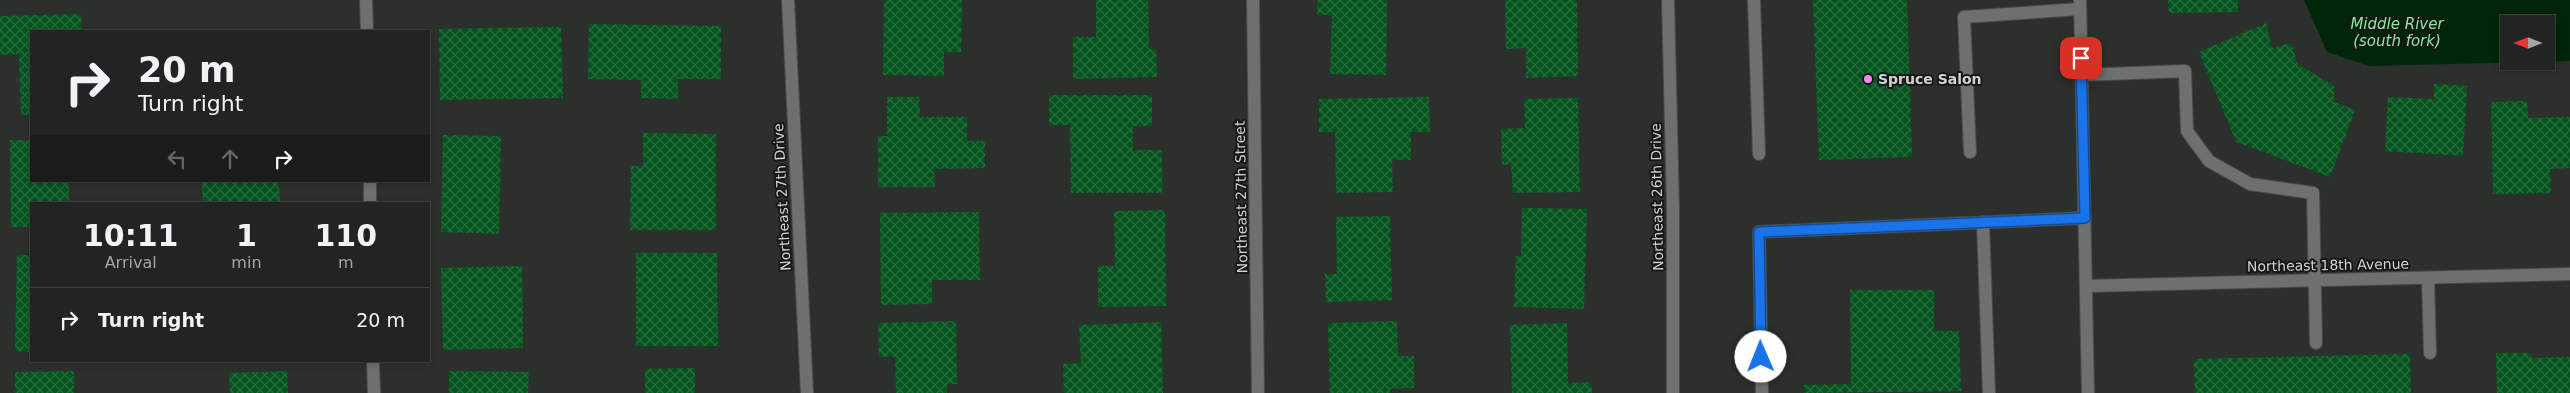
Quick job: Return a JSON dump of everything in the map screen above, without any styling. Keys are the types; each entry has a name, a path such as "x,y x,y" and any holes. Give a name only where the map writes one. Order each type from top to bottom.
{"street":[{"path":"366,0 367,30"},
{"name":"Northeast 27th Drive","path":"788,0 807,393"},
{"name":"Northeast 27th Street","path":"1253,0 1258,393"},
{"name":"Northeast 26th Drive","path":"1668,0 1673,393"},
{"path":"1754,0 1759,154"},
{"path":"1970,152 1964,16 2080,4 2088,393"},
{"path":"2081,75 2184,71 2188,131 2209,161 2250,184 2313,193 2316,343"},
{"path":"370,182 370,202"},
{"path":"1762,393 1759,232 2085,218"},
{"path":"1983,222 1989,393"},
{"name":"Northeast 18th Avenue","path":"2086,286 2570,274"},
{"path":"2428,278 2430,353"},
{"path":"373,362 374,393"}],"water":[{"name":"Middle River (south fork)","path":"2304,0 2570,0 2570,61 2555,61 2555,15 2500,15 2500,63 2369,66 2327,52"}],"building":[{"path":"884,0 962,0 961,52 944,52 944,76 883,75"},
{"path":"1096,0 1148,0 1149,49 1156,49 1157,77 1073,79 1073,37 1096,37"},
{"path":"1318,0 1387,0 1386,75 1330,74 1332,15 1317,15"},
{"path":"1505,0 1577,0 1578,76 1526,78 1526,48 1506,49"},
{"path":"1813,0 1907,0 1912,157 1819,160"},
{"path":"2168,0 2238,0 2238,12 2169,13"},
{"path":"81,14 82,30 30,30 30,115 21,115 19,54 0,55 0,16"},
{"path":"2266,23 2272,48 2291,43 2298,64 2334,86 2334,102 2355,110 2330,177 2236,142 2199,52"},
{"path":"589,24 721,26 721,79 678,79 678,99 641,98 641,80 588,79"},
{"path":"561,27 563,98 440,100 439,29"},
{"path":"280,29 280,30 214,30"},
{"path":"2434,84 2467,86 2463,156 2385,151 2388,97 2434,99"},
{"path":"1049,95 1152,95 1152,126 1133,126 1133,150 1162,150 1162,193 1071,193 1070,125 1049,125"},
{"path":"887,97 919,97 920,117 967,117 967,141 985,141 985,168 934,169 935,187 878,187 878,136 887,136"},
{"path":"1429,97 1430,132 1411,132 1411,160 1392,160 1393,192 1336,193 1335,132 1319,132 1319,99"},
{"path":"1578,98 1580,192 1513,193 1511,164 1502,165 1501,129 1525,128 1524,99"},
{"path":"2527,101 2528,118 2570,117 2570,168 2550,169 2551,193 2493,194 2491,102"},
{"path":"643,133 716,134 716,230 630,230 631,166 643,166"},
{"path":"443,135 501,136 499,234 441,232"},
{"path":"10,140 30,140 30,182 69,182 69,202 30,202 30,227 11,227"},
{"path":"202,182 279,182 280,202 203,202"},
{"path":"1522,208 1587,209 1584,309 1514,307 1516,256 1521,256"},
{"path":"1165,210 1166,306 1098,307 1098,266 1115,266 1114,211"},
{"path":"979,212 980,280 932,280 932,304 881,305 880,213"},
{"path":"1390,216 1392,300 1326,302 1325,274 1337,274 1336,217"},
{"path":"636,253 717,253 718,346 636,346"},
{"path":"17,255 30,255 30,352 15,351"},
{"path":"522,266 523,348 443,350 441,268"},
{"path":"1850,290 1934,290 1934,331 1959,331 1961,391 1804,393 1804,385 1851,384"},
{"path":"956,321 957,384 947,384 947,393 896,393 895,357 879,357 878,323"},
{"path":"1397,321 1398,356 1414,356 1414,388 1390,389 1390,393 1330,393 1328,323"},
{"path":"1161,322 1163,393 1064,393 1063,364 1081,363 1079,325"},
{"path":"1567,323 1568,383 1591,382 1592,393 1512,393 1510,325"},
{"path":"2496,353 2531,353 2532,358 2570,357 2570,393 2497,393"},
{"path":"2410,354 2411,393 2195,393 2194,359"},
{"path":"695,368 695,393 645,393 645,369"},
{"path":"74,371 74,393 15,393 15,372"},
{"path":"287,371 288,393 230,393 229,373"},
{"path":"449,371 529,372 528,393 449,393"}],"place":[{"name":"Spruce Salon","path":"1868,79"}],"route":[{"path":"1761,357 1759,232 2085,218 2081,58"}]}
